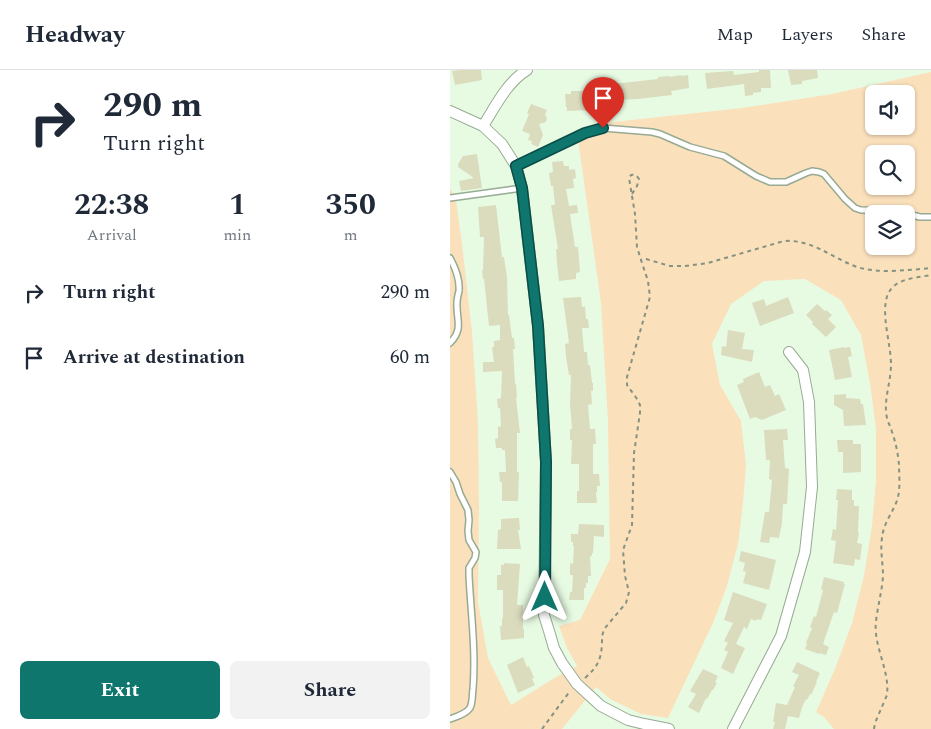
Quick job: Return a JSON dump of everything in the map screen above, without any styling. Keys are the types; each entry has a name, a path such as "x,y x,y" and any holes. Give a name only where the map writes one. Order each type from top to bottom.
{"street":[{"path":"482,126 511,83 527,70"},
{"path":"450,111 482,126 502,144 516,166 522,188 538,326 546,462 544,615 554,648 577,684 601,706 626,724 644,724 669,729"},
{"path":"733,729 780,636 805,552 812,488 810,402 802,370 789,352"}],"lane":[{"path":"516,166 597,129 652,132 690,147 724,156 756,176 770,182 786,182 812,171 819,172 824,174 845,199 855,208 861,210 896,211 931,217"},
{"path":"450,198 522,188"},
{"path":"450,258 459,281 457,303 459,326 457,334 450,343"},
{"path":"450,472 468,510 469,540 476,552 469,568 475,667 472,700 470,708 455,718 450,719"}],"path":[{"path":"542,729 569,692 596,666 601,652 603,632 626,603 629,592 623,550 632,525 634,453 640,405 627,385 626,377 650,297 648,281 638,248 630,178 633,174 639,179 632,194"},
{"path":"641,260 670,266 708,263 784,240 793,240 815,246 858,267 895,272 931,268"},
{"path":"874,729 887,695 886,680 875,634 882,588 882,537 885,524 898,494 898,452 887,420 886,409 891,364 884,306 891,287 905,280 931,275"}],"shaded area":[{"path":"931,72 931,729 834,729 824,717 816,712 852,623 864,576 872,526 876,480 876,429 861,335 841,300 805,279 764,281 731,304 712,344 720,385 741,421 746,465 743,503 738,544 726,589 713,623 668,718 641,714 610,699 596,687 562,729 450,729 450,189 455,195 509,186 508,193 456,200 472,332 478,423 478,602 488,658 511,705 577,666 567,648 559,626 580,620 610,559 608,422 601,303 578,139 526,163 525,157 595,124 742,108 832,94 865,87 865,135 915,135 915,85 872,85"}],"building":[{"path":"481,70 482,80 455,85 452,71"},
{"path":"759,70 770,70 771,88 761,88 761,92 745,96 744,84 707,89 705,73 733,71 734,75 759,72"},
{"path":"788,70 817,70 818,78 802,81 802,84 791,85"},
{"path":"688,75 689,88 671,91 672,95 616,100 614,84"},
{"path":"600,85 601,104 592,105 592,110 567,111 565,94 571,94 571,91 589,91 588,86"},
{"path":"531,104 547,110 545,115 547,118 546,122 539,124 543,135 538,147 531,144 532,141 528,140 530,134 522,131"},
{"path":"477,154 482,188 461,191 459,181 474,178 458,167 458,164 463,156"},
{"path":"563,161 564,166 569,166 569,170 575,169 574,188 566,189 569,206 577,205 578,213 570,214 575,247 578,247 580,272 576,273 576,279 559,281 556,249 558,249 551,205 555,205 553,186 551,186 549,173 553,172 552,162"},
{"path":"496,205 502,257 504,257 507,277 508,315 515,349 513,349 515,384 520,433 517,433 518,501 502,501 502,482 500,482 499,472 506,472 505,450 496,448 495,439 498,438 498,427 501,426 500,408 498,408 497,399 501,398 502,371 483,372 483,362 494,362 492,347 494,347 494,341 500,340 500,325 489,326 482,270 484,237 480,237 478,207"},
{"path":"581,297 582,307 585,306 589,328 582,328 584,352 587,352 593,383 593,391 591,391 592,404 588,405 590,429 595,429 596,444 593,444 593,474 599,474 600,486 597,486 597,503 577,503 579,464 571,464 571,375 569,375 566,357 565,344 569,343 563,298"},
{"path":"788,297 794,313 760,326 752,303 764,299 766,306"},
{"path":"817,304 832,315 828,319 836,327 826,337 812,324 813,322 806,315"},
{"path":"728,330 745,333 742,349 754,350 752,362 721,355 722,346 726,347"},
{"path":"850,347 852,356 848,357 852,377 835,380 829,350"},
{"path":"759,372 765,387 770,385 775,396 779,394 786,410 762,420 755,417 750,419 737,385 744,382 743,379"},
{"path":"846,394 846,398 860,399 861,404 863,404 866,425 844,426 843,410 834,405 834,395"},
{"path":"787,429 788,440 783,440 785,468 789,469 787,504 783,504 779,538 770,537 769,543 760,542 765,512 769,512 772,480 769,479 770,460 766,460 764,430"},
{"path":"837,440 853,440 853,444 861,444 861,472 843,473 843,452 838,452"},
{"path":"837,489 852,490 854,506 859,506 857,543 862,544 860,560 855,559 854,566 833,563 836,541 831,540 833,529 836,530"},
{"path":"519,518 520,530 518,530 521,549 497,549 498,530 501,529 501,519"},
{"path":"579,524 604,525 604,537 594,536 593,553 590,556 591,576 588,576 588,583 586,583 586,588 584,588 584,600 569,600 570,592 572,592 573,575 570,575 570,563 573,564 574,546 573,542 571,542 571,534 578,534"},
{"path":"741,551 776,560 769,590 743,583 746,572 743,571 745,563 739,561"},
{"path":"504,563 520,564 517,605 523,605 524,638 501,640 500,626 502,626 503,618 503,590 497,590 497,575 501,575 501,565 504,565"},
{"path":"824,577 844,582 845,584 837,613 834,612 823,644 829,647 826,655 805,649 812,628 810,627 814,616 816,617 823,590 821,589"},
{"path":"733,592 767,604 761,620 751,619 747,629 744,627 736,644 745,648 733,674 721,668 728,652 724,650 728,643 724,641 733,623 724,620"},
{"path":"523,657 532,673 535,685 518,693 507,665"},
{"path":"797,662 820,673 817,682 811,695 806,699 802,707 799,718 788,716 785,729 773,729 776,703 787,705 795,687 793,686 799,675 792,672"},
{"path":"703,669 718,676 715,682 717,683 706,698 699,713 688,707 696,694 690,691"}],"route":[{"path":"545,597 546,462 538,326 522,188 516,166 585,133 603,128"}]}
